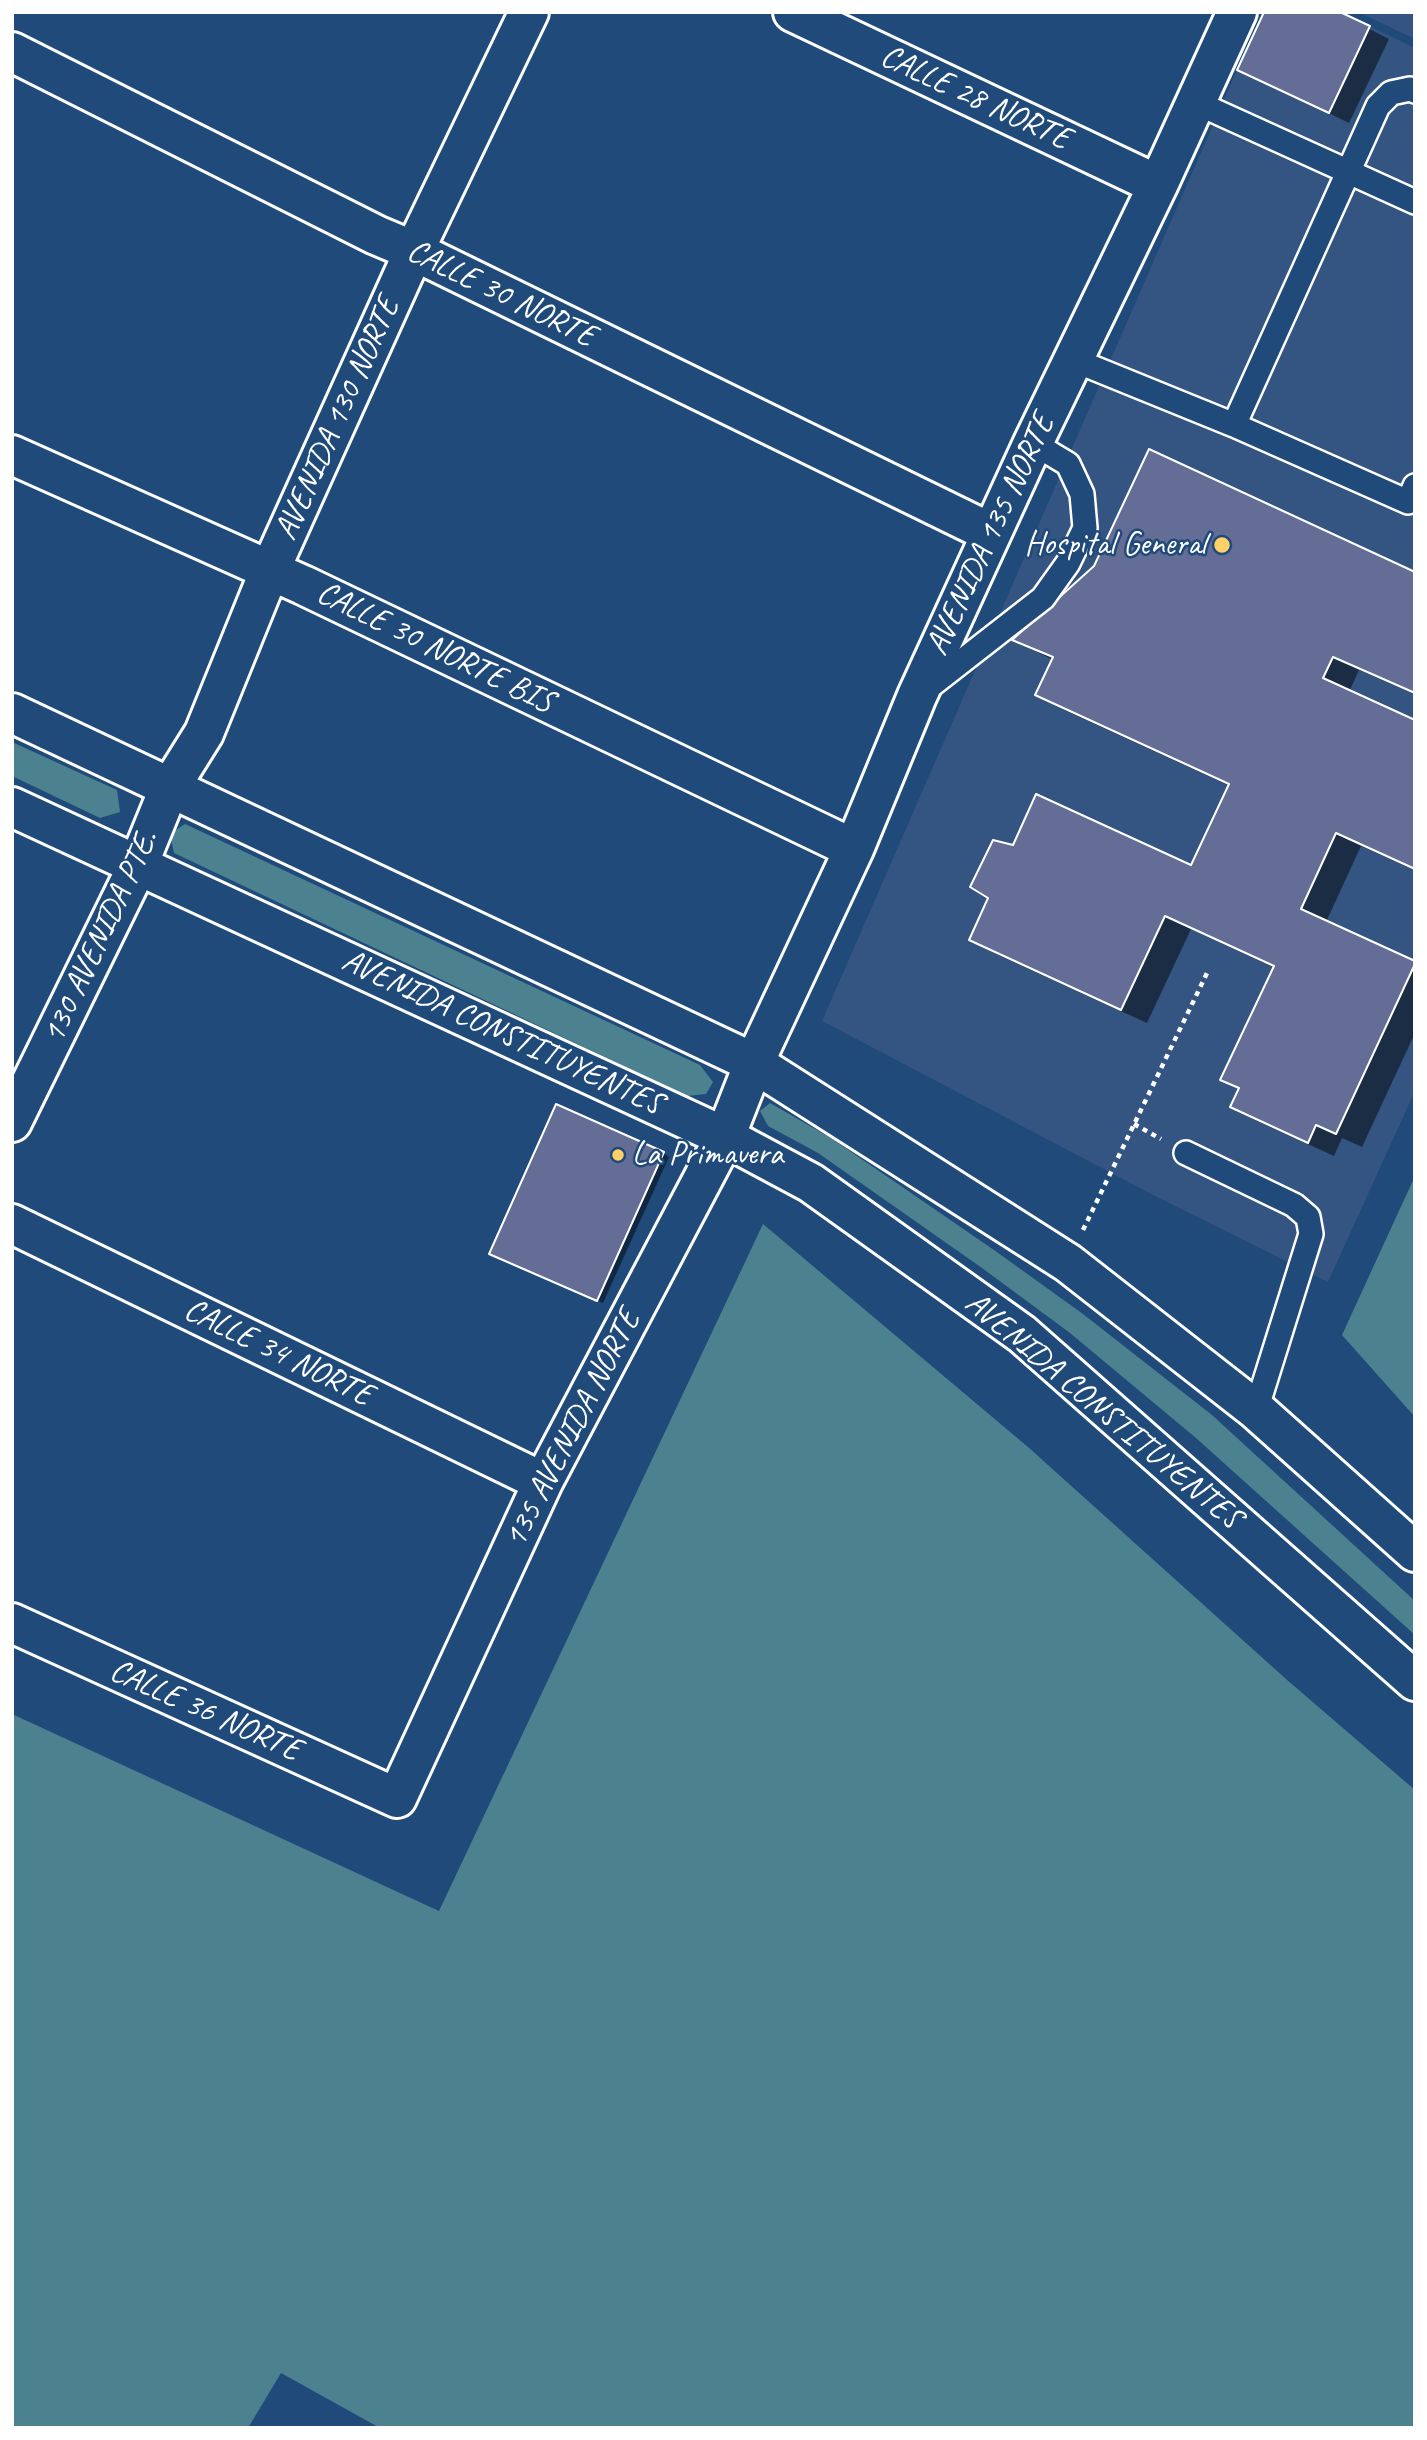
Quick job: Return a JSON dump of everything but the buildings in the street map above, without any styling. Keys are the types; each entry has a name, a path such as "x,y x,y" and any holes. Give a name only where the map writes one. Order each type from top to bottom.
{"street":[{"name":"AVENIDA 130 NORTE","path":"169,789 204,733 270,570 414,251 529,12"},
{"name":"CALLE 28 NORTE","path":"793,12 1158,185"},
{"name":"AVENIDA 135 NORTE","path":"754,1063 854,849 917,696 1032,443 1158,185 1237,12"},
{"name":"CALLE 30 NORTE","path":"12,52 376,235 414,251 991,533"},
{"name":"CALLE 30 NORTE BIS","path":"12,455 270,570 854,849"},
{"path":"12,713 754,1063 1068,1263 1256,1410 1415,1552"},
{"name":"130 AVENIDA PTE.","path":"12,1122 138,864 169,789"},
{"name":"AVENIDA CONSTITUYENTES","path":"12,807 724,1137 811,1183 1023,1334 1415,1681"},
{"name":"135 AVENIDA NORTE","path":"397,1798 543,1482 724,1137 754,1063"},
{"name":"CALLE 34 NORTE","path":"12,1224 543,1482"},
{"name":"CALLE 36 NORTE","path":"12,1623 397,1798"}],"lane":[{"path":"1234,425 1378,106 1391,93 1410,89 1415,91"},
{"path":"1197,103 1415,202"},
{"path":"1074,359 1413,498"},
{"path":"917,696 1043,598 1068,563 1085,528 1082,494 1068,464 1032,443"},
{"path":"1186,1153 1294,1205 1308,1217 1311,1234 1256,1410"}],"path":[{"path":"1068,1263 1209,969"}],"shaded area":[{"name":"Hospital General","path":"1264,12 1340,12 1415,48 1415,1091 1328,1282 1157,1197 822,1021"},
{"path":"1358,12 1415,12 1415,39"}],"green space":[{"path":"12,742 117,790 120,812 100,818 12,776"},
{"path":"185,824 700,1065 713,1082 706,1094 687,1096 174,853 170,834"},
{"path":"770,1103 831,1138 994,1250 1083,1314 1212,1415 1415,1601 1415,1635 1196,1438 1070,1333 818,1153 768,1126 760,1111"},
{"path":"1415,1176 1415,1417 1342,1335"},
{"path":"763,1224 1028,1447 1286,1679 1415,1790 1415,2428 380,2428 281,2373 248,2428 12,2428 12,1714 439,1911"}],"place":[{"name":"Hospital General","path":"1222,545"},
{"name":"La Primavera","path":"618,1155"}]}
